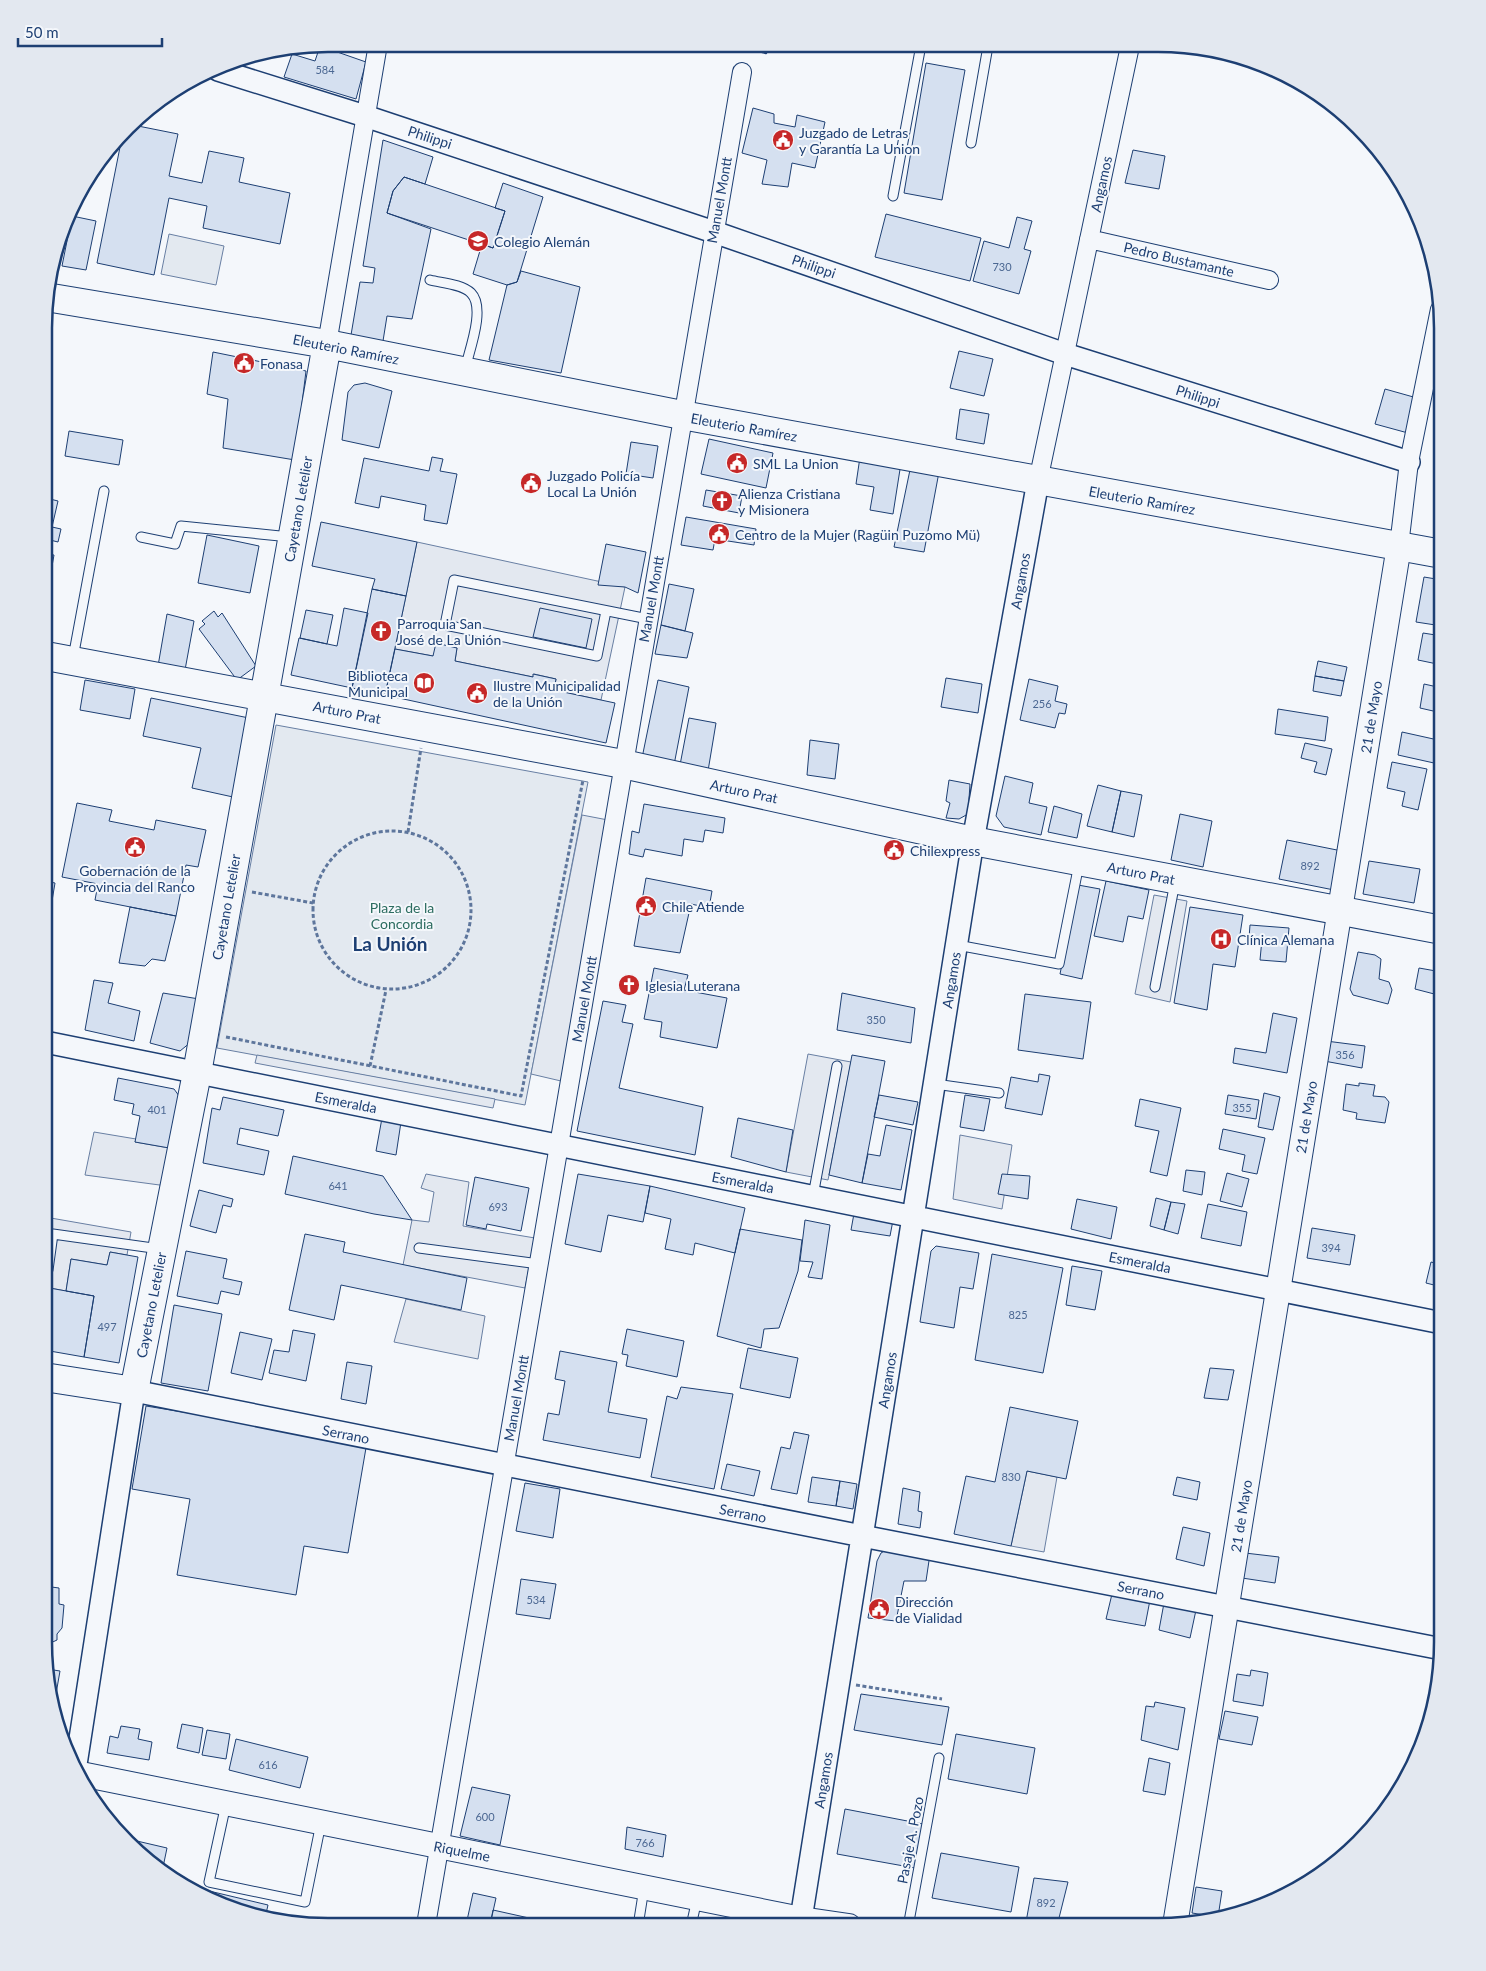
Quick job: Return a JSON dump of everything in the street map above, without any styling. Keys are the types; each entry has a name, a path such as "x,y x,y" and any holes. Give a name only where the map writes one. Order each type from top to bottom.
{"main road":[{"name":"Eleuterio Ramírez","path":"54,298 327,344 682,415 1434,553"},
{"name":"Cayetano Letelier","path":"134,1391 197,1072 327,344"},
{"name":"21 de Mayo","path":"1176,1918 1399,546"},
{"name":"Arturo Prat","path":"53,657 623,764 973,841 1434,928"},
{"name":"Serrano","path":"53,1378 134,1391"},
{"name":"Riquelme","path":"87,1774 796,1918"}],"street":[{"name":"Cayetano Letelier","path":"327,344 376,53"},
{"name":"Angamos","path":"801,1918 973,841 1038,481 1129,53"},
{"name":"Manuel Montt","path":"427,1918 742,72"},
{"name":"Philippi","path":"226,73 365,116 714,232 1065,354 1409,462"},
{"name":"Pedro Bustamante","path":"1089,239 1269,280"},
{"name":"21 de Mayo","path":"1399,546 1409,462 1434,339"},
{"name":"Esmeralda","path":"53,1044 1434,1321"},
{"name":"Cayetano Letelier","path":"78,1758 134,1391"},
{"name":"Serrano","path":"134,1391 504,1466 1434,1647"}],"lane":[{"path":"893,196 920,53"},
{"path":"971,143 987,53"},
{"path":"430,280 462,288 471,293 476,303 478,316 464,372"},
{"path":"72,661 104,491"},
{"path":"141,537 175,544 181,526 293,537"},
{"path":"606,611 597,656 445,625 454,580 648,619"},
{"path":"957,945 1059,964 1079,861"},
{"path":"1155,987 1176,879"},
{"path":"813,1196 837,1066"},
{"path":"935,1084 999,1093"},
{"path":"53,1234 162,1250"},
{"path":"419,1248 538,1264"},
{"name":"Pasaje A. Pozo","path":"909,1918 939,1758"},
{"path":"227,1803 208,1882 305,1902 321,1822"},
{"path":"639,1918 644,1887"},
{"path":"693,1918 697,1898"}],"path":[{"path":"408,832 421,747"},
{"path":"222,1036 521,1096 584,774"},
{"path":"408,832 436,844 458,866 467,883 471,902 471,921 466,940 457,958 443,972 426,983 406,989 386,990 368,986 351,979 337,968 325,953 318,938 314,921 313,903 318,882 328,864 349,844 373,833 408,832"},
{"path":"249,892 313,903"},
{"path":"370,1066 386,990"},
{"path":"852,1685 942,1699"}],"green space":[{"path":"169,234 224,246 216,285 161,274"},
{"name":"Plaza de la Concordia","path":"276,725 588,782 525,1105 217,1048"}],"shaded area":[{"path":"417,542 625,587 601,700 554,690 556,679 534,674 533,677 455,661 457,648 433,656 395,649"},
{"path":"582,815 608,820 561,1081 531,1074"},
{"path":"1154,895 1187,901 1170,1002 1135,994"},
{"path":"808,1054 851,1062 828,1180 786,1172"},
{"path":"257,1055 495,1099 493,1108 255,1063"},
{"path":"94,1132 136,1139 135,1142 175,1149 167,1186 85,1175"},
{"path":"960,1135 1012,1145 1002,1209 953,1199"},
{"path":"426,1174 469,1182 463,1226 535,1238 525,1288 403,1265 412,1220 429,1222 434,1192 421,1188"},
{"path":"53,1218 131,1232 127,1255 110,1252 107,1265 71,1259 66,1291 53,1289"},
{"path":"406,1299 485,1316 478,1359 394,1342"},
{"path":"1027,1471 1057,1477 1044,1552 1011,1546"}],"building":[{"path":"318,53 340,53 366,62 356,99 284,77 292,55 315,61"},
{"path":"926,63 965,70 942,200 904,193"},
{"name":"Juzgado de Letras y Garantía La Union","path":"753,108 774,114 774,123 795,127 797,115 825,122 815,168 792,163 788,187 762,184 767,160 742,153"},
{"path":"141,127 178,134 169,176 202,183 209,151 244,158 239,182 290,193 280,244 203,228 207,206 169,198 154,275 97,263 120,149"},
{"path":"383,140 433,157 425,184 404,177 393,191 387,213 431,229 412,319 387,316 383,341 351,335 360,282 373,283 375,268 363,266"},
{"path":"1133,150 1165,156 1159,189 1125,183"},
{"path":"404,177 505,211 493,248 387,213 393,191"},
{"path":"503,183 543,197 517,282 507,285 473,274 482,244 493,248 505,211 495,208"},
{"path":"886,214 981,238 970,281 875,257"},
{"path":"77,217 96,221 86,270 62,266 67,239"},
{"path":"1017,217 1032,221 1024,249 1031,251 1019,294 973,281 984,241 1009,248"},
{"path":"521,271 580,287 561,373 489,360 507,285 517,282"},
{"path":"959,351 993,359 984,396 950,388"},
{"path":"213,352 306,371 295,460 223,448 228,399 207,394"},
{"path":"365,383 392,391 379,448 342,440 348,392 354,385"},
{"path":"1385,389 1417,398 1408,433 1375,424"},
{"path":"960,409 989,414 984,444 956,439"},
{"path":"69,431 123,440 119,465 65,456"},
{"name":"SML La Union","path":"709,439 773,453 766,488 701,474"},
{"path":"631,442 658,446 653,478 626,474"},
{"path":"432,457 443,459 440,471 457,474 447,524 424,520 426,505 381,496 379,508 355,503 364,458 429,471"},
{"path":"860,457 901,463 893,514 870,510 874,487 856,484"},
{"path":"911,465 939,472 924,552 894,547"},
{"name":"Alienza Cristiana y Misionera","path":"706,490 742,496 739,513 703,506"},
{"path":"53,500 58,501 53,523"},
{"name":"Centro de la Mujer (Ragüin Puzomo Mü)","path":"686,517 756,529 754,545 715,539 713,550 681,545"},
{"path":"321,522 417,542 406,596 372,589 375,579 312,566"},
{"path":"53,527 61,529 58,542 53,541"},
{"path":"207,535 259,546 250,593 198,583"},
{"path":"606,544 646,552 638,593 625,587 598,585"},
{"path":"1424,577 1434,579 1434,625 1416,622"},
{"path":"669,584 694,589 685,631 661,625"},
{"name":"Parroquia San José de La Unión","path":"372,589 406,596 385,695 352,688"},
{"path":"344,608 368,613 352,688 291,675 299,638 337,646"},
{"path":"540,608 592,619 586,648 533,637"},
{"path":"306,610 333,615 327,644 300,638"},
{"path":"214,611 218,617 222,613 256,666 237,680 199,629 205,624 202,621"},
{"path":"167,614 194,621 185,670 158,666"},
{"path":"661,625 693,633 687,658 655,654"},
{"path":"1423,633 1434,635 1434,663 1418,660"},
{"name":"Ilustre Municipalidad de la Unión","path":"436,643 457,648 455,661 533,677 533,674 556,679 554,690 615,703 606,743 385,695 395,649 433,656"},
{"path":"1318,661 1347,667 1344,681 1315,676"},
{"path":"1315,676 1344,681 1341,696 1313,691"},
{"path":"946,678 982,684 978,713 941,707"},
{"path":"1029,679 1058,686 1055,701 1067,704 1065,714 1059,713 1055,728 1020,720"},
{"path":"85,680 135,689 130,719 80,710"},
{"path":"658,680 689,687 674,765 642,758"},
{"path":"1424,684 1434,686 1434,711 1420,708"},
{"path":"151,698 249,718 233,797 192,788 201,748 143,736"},
{"path":"1278,709 1328,717 1325,741 1275,734"},
{"path":"689,718 716,723 708,771 680,765"},
{"path":"1402,732 1434,739 1434,763 1398,755"},
{"path":"810,740 839,744 835,779 807,775"},
{"path":"1305,743 1332,749 1326,775 1314,772 1317,762 1301,758"},
{"path":"1392,762 1427,769 1418,810 1402,806 1405,792 1387,788"},
{"path":"1005,776 1033,783 1029,803 1047,807 1041,835 1004,827 996,816"},
{"path":"949,780 970,784 968,814 959,819 946,818 950,803 946,801"},
{"path":"1098,785 1121,791 1112,832 1087,826"},
{"path":"1121,791 1142,795 1134,837 1112,832"},
{"name":"Gobernación de la Provincia del Ranco","path":"77,803 112,810 109,821 154,830 156,820 206,830 198,867 186,865 176,916 95,900 98,884 62,877"},
{"path":"644,804 725,818 723,833 705,830 703,842 684,839 682,856 645,849 643,857 629,854 632,831 639,833"},
{"path":"1054,806 1082,814 1077,838 1048,832"},
{"path":"1180,814 1212,821 1203,867 1171,860"},
{"path":"1287,840 1342,851 1334,890 1279,879"},
{"path":"1369,861 1420,869 1414,903 1363,894"},
{"path":"646,878 712,891 709,908 691,904 680,953 634,946"},
{"path":"1106,881 1149,890 1143,919 1128,916 1123,942 1094,936"},
{"path":"1078,885 1100,889 1082,979 1060,974"},
{"name":"Gobernación de la Provincia del Ranco","path":"130,907 176,916 165,961 152,959 145,966 119,963"},
{"path":"1190,907 1243,915 1235,967 1213,964 1207,1010 1174,1003"},
{"path":"1250,925 1289,928 1286,962 1260,960 1262,939 1249,938"},
{"path":"1358,952 1375,955 1381,959 1379,979 1389,982 1392,990 1388,1004 1353,995 1350,989"},
{"name":"Iglesia Luterana","path":"654,968 688,975 684,990 727,998 717,1048 660,1037 662,1022 644,1019"},
{"path":"1419,968 1434,971 1434,994 1415,989"},
{"path":"94,980 113,983 108,1003 140,1011 134,1041 85,1030"},
{"path":"163,993 199,999 191,1042 180,1051 150,1043"},
{"path":"842,993 915,1008 911,1043 837,1030"},
{"path":"1025,994 1091,1002 1083,1059 1018,1050"},
{"path":"603,1001 626,1005 622,1022 633,1024 619,1088 703,1107 695,1155 577,1131"},
{"path":"1273,1013 1297,1018 1287,1073 1233,1063 1235,1048 1266,1053"},
{"path":"1326,1041 1365,1046 1362,1068 1324,1061"},
{"path":"852,1055 885,1061 862,1183 829,1175"},
{"path":"1039,1074 1050,1076 1042,1115 1005,1108 1011,1077 1038,1082"},
{"path":"118,1078 174,1089 182,1100 175,1149 135,1142 140,1116 132,1114 134,1104 114,1100"},
{"path":"1359,1083 1375,1085 1373,1096 1385,1097 1389,1102 1385,1123 1356,1119 1357,1113 1343,1110 1346,1084 1359,1086"},
{"path":"1264,1093 1280,1097 1273,1130 1258,1127"},
{"path":"879,1095 918,1102 913,1125 874,1117"},
{"path":"965,1095 990,1099 984,1131 960,1127"},
{"path":"1228,1095 1259,1100 1256,1119 1225,1114"},
{"path":"223,1097 284,1110 278,1136 240,1128 237,1144 269,1151 264,1175 203,1163 212,1108 220,1110"},
{"path":"1140,1099 1181,1108 1167,1176 1150,1172 1159,1131 1135,1126"},
{"path":"382,1118 401,1122 396,1155 376,1151"},
{"path":"738,1118 793,1130 786,1172 731,1157"},
{"path":"886,1125 912,1130 901,1190 862,1183 868,1154 880,1156"},
{"path":"1223,1129 1265,1138 1257,1174 1242,1171 1245,1155 1219,1149"},
{"path":"293,1156 383,1176 412,1220 374,1214 285,1194"},
{"path":"1186,1170 1205,1172 1202,1195 1183,1191"},
{"path":"1227,1173 1249,1179 1242,1207 1220,1201"},
{"path":"578,1174 650,1186 643,1222 608,1215 601,1252 565,1244"},
{"path":"1002,1174 1030,1176 1028,1199 998,1194"},
{"path":"475,1177 529,1188 521,1231 487,1224 486,1229 466,1225"},
{"path":"650,1186 745,1208 735,1253 695,1243 693,1255 665,1249 671,1219 645,1213"},
{"path":"199,1190 233,1199 231,1207 223,1205 216,1233 190,1226"},
{"path":"1156,1198 1171,1202 1164,1230 1150,1226"},
{"path":"1077,1199 1117,1207 1111,1239 1071,1229"},
{"path":"1171,1202 1185,1204 1178,1234 1164,1230"},
{"path":"1208,1204 1247,1212 1241,1246 1201,1238"},
{"path":"855,1208 894,1215 890,1236 851,1230"},
{"path":"805,1220 830,1225 822,1279 808,1277 813,1262 800,1261"},
{"path":"1312,1228 1355,1235 1350,1265 1307,1258"},
{"path":"740,1229 802,1240 798,1271 779,1328 764,1329 761,1348 717,1336"},
{"path":"305,1234 345,1242 343,1252 467,1278 461,1310 341,1285 334,1320 289,1310"},
{"path":"936,1246 979,1253 973,1289 960,1287 954,1328 920,1322 931,1251"},
{"path":"186,1251 227,1259 223,1278 242,1282 239,1295 221,1291 218,1304 177,1296"},
{"path":"110,1252 138,1257 119,1363 84,1357 94,1296 66,1291 71,1259 107,1265"},
{"path":"992,1254 1063,1268 1043,1373 975,1360"},
{"path":"1431,1262 1434,1263 1434,1285 1426,1283"},
{"path":"1072,1266 1102,1271 1095,1310 1066,1305"},
{"path":"53,1289 94,1296 84,1357 53,1352"},
{"path":"174,1305 222,1314 208,1391 161,1383"},
{"path":"627,1329 684,1341 677,1377 626,1366 628,1355 622,1354"},
{"path":"293,1330 315,1334 306,1381 269,1373 274,1350 289,1352"},
{"path":"240,1332 272,1339 262,1380 231,1373"},
{"path":"748,1348 798,1358 790,1398 740,1388"},
{"path":"560,1351 617,1362 608,1412 647,1419 640,1458 543,1440 548,1413 559,1415 565,1381 555,1379"},
{"path":"347,1362 372,1366 366,1404 341,1399"},
{"path":"1210,1368 1234,1370 1228,1400 1204,1398"},
{"path":"681,1387 733,1394 714,1489 651,1477 667,1396 677,1399"},
{"path":"146,1406 367,1442 348,1553 304,1546 296,1595 177,1575 190,1499 132,1489"},
{"path":"1010,1407 1078,1421 1066,1479 1027,1471 1011,1546 954,1534 966,1476 995,1482"},
{"path":"794,1432 809,1435 797,1494 771,1489 781,1447 790,1449"},
{"path":"727,1464 760,1471 754,1496 721,1489"},
{"path":"812,1477 840,1481 836,1506 808,1502"},
{"path":"1177,1477 1200,1482 1197,1500 1173,1495"},
{"path":"840,1481 857,1484 853,1509 836,1506"},
{"path":"525,1483 560,1489 553,1538 516,1531"},
{"path":"903,1488 920,1492 918,1511 922,1512 920,1528 898,1524"},
{"path":"1183,1527 1210,1533 1204,1566 1176,1559"},
{"path":"891,1547 930,1554 926,1581 904,1581 896,1621 868,1618 877,1561 881,1553"},
{"path":"1245,1553 1279,1557 1275,1583 1242,1578"},
{"path":"521,1579 556,1584 550,1619 516,1614"},
{"path":"53,1587 59,1588 59,1604 64,1605 62,1628 57,1634 57,1640 53,1642"},
{"path":"1112,1594 1150,1600 1145,1626 1106,1619"},
{"path":"1164,1603 1196,1610 1190,1638 1159,1630"},
{"path":"54,1670 60,1671 57,1689"},
{"path":"1251,1670 1268,1673 1263,1706 1233,1701 1237,1674 1250,1676"},
{"path":"861,1694 949,1707 942,1745 854,1730"},
{"path":"1155,1702 1185,1708 1178,1750 1141,1740 1146,1706 1154,1707"},
{"path":"1225,1711 1258,1717 1252,1745 1219,1739"},
{"path":"182,1724 203,1728 199,1753 177,1748"},
{"path":"121,1726 140,1729 138,1739 152,1742 149,1760 107,1753 110,1736 118,1738"},
{"path":"207,1730 230,1734 226,1759 202,1755"},
{"path":"956,1734 1035,1748 1027,1794 948,1779"},
{"path":"236,1739 308,1757 300,1788 229,1770"},
{"path":"1149,1758 1170,1763 1165,1795 1143,1791"},
{"path":"472,1787 510,1795 500,1845 460,1836"},
{"path":"845,1809 923,1824 915,1868 837,1854"},
{"path":"627,1827 666,1835 663,1857 625,1849"},
{"path":"136,1841 167,1848 164,1863"},
{"path":"941,1853 1019,1867 1011,1912 932,1898"},
{"path":"1034,1878 1068,1882 1059,1918 1027,1918"},
{"path":"1196,1887 1222,1891 1219,1911 1202,1915 1192,1913"},
{"path":"209,1891 268,1905 267,1911 257,1909"},
{"path":"473,1893 496,1898 492,1918 468,1918"},
{"path":"493,1910 529,1918 491,1918"}],"place":[{"name":"Juzgado de Letras y Garantía La Union","path":"783,140"},
{"name":"Colegio Alemán","path":"478,241"},
{"name":"Fonasa","path":"244,363"},
{"name":"SML La Union","path":"737,463"},
{"name":"Juzgado Policía Local La Unión","path":"531,483"},
{"name":"Alienza Cristiana y Misionera","path":"722,501"},
{"name":"Centro de la Mujer (Ragüin Puzomo Mü)","path":"719,534"},
{"name":"Parroquia San José de La Unión","path":"381,631"},
{"name":"Biblioteca Municipal","path":"424,683"},
{"name":"Ilustre Municipalidad de la Unión","path":"477,693"},
{"name":"Gobernación de la Provincia del Ranco","path":"135,847"},
{"name":"Chilexpress","path":"894,850"},
{"name":"Chile Atiende","path":"646,906"},
{"name":"Clínica Alemana","path":"1221,939"},
{"name":"Iglesia Luterana","path":"629,985"},
{"name":"Dirección de Vialidad","path":"879,1609"}],"district":[{"name":"La Unión","path":"390,943"}]}
